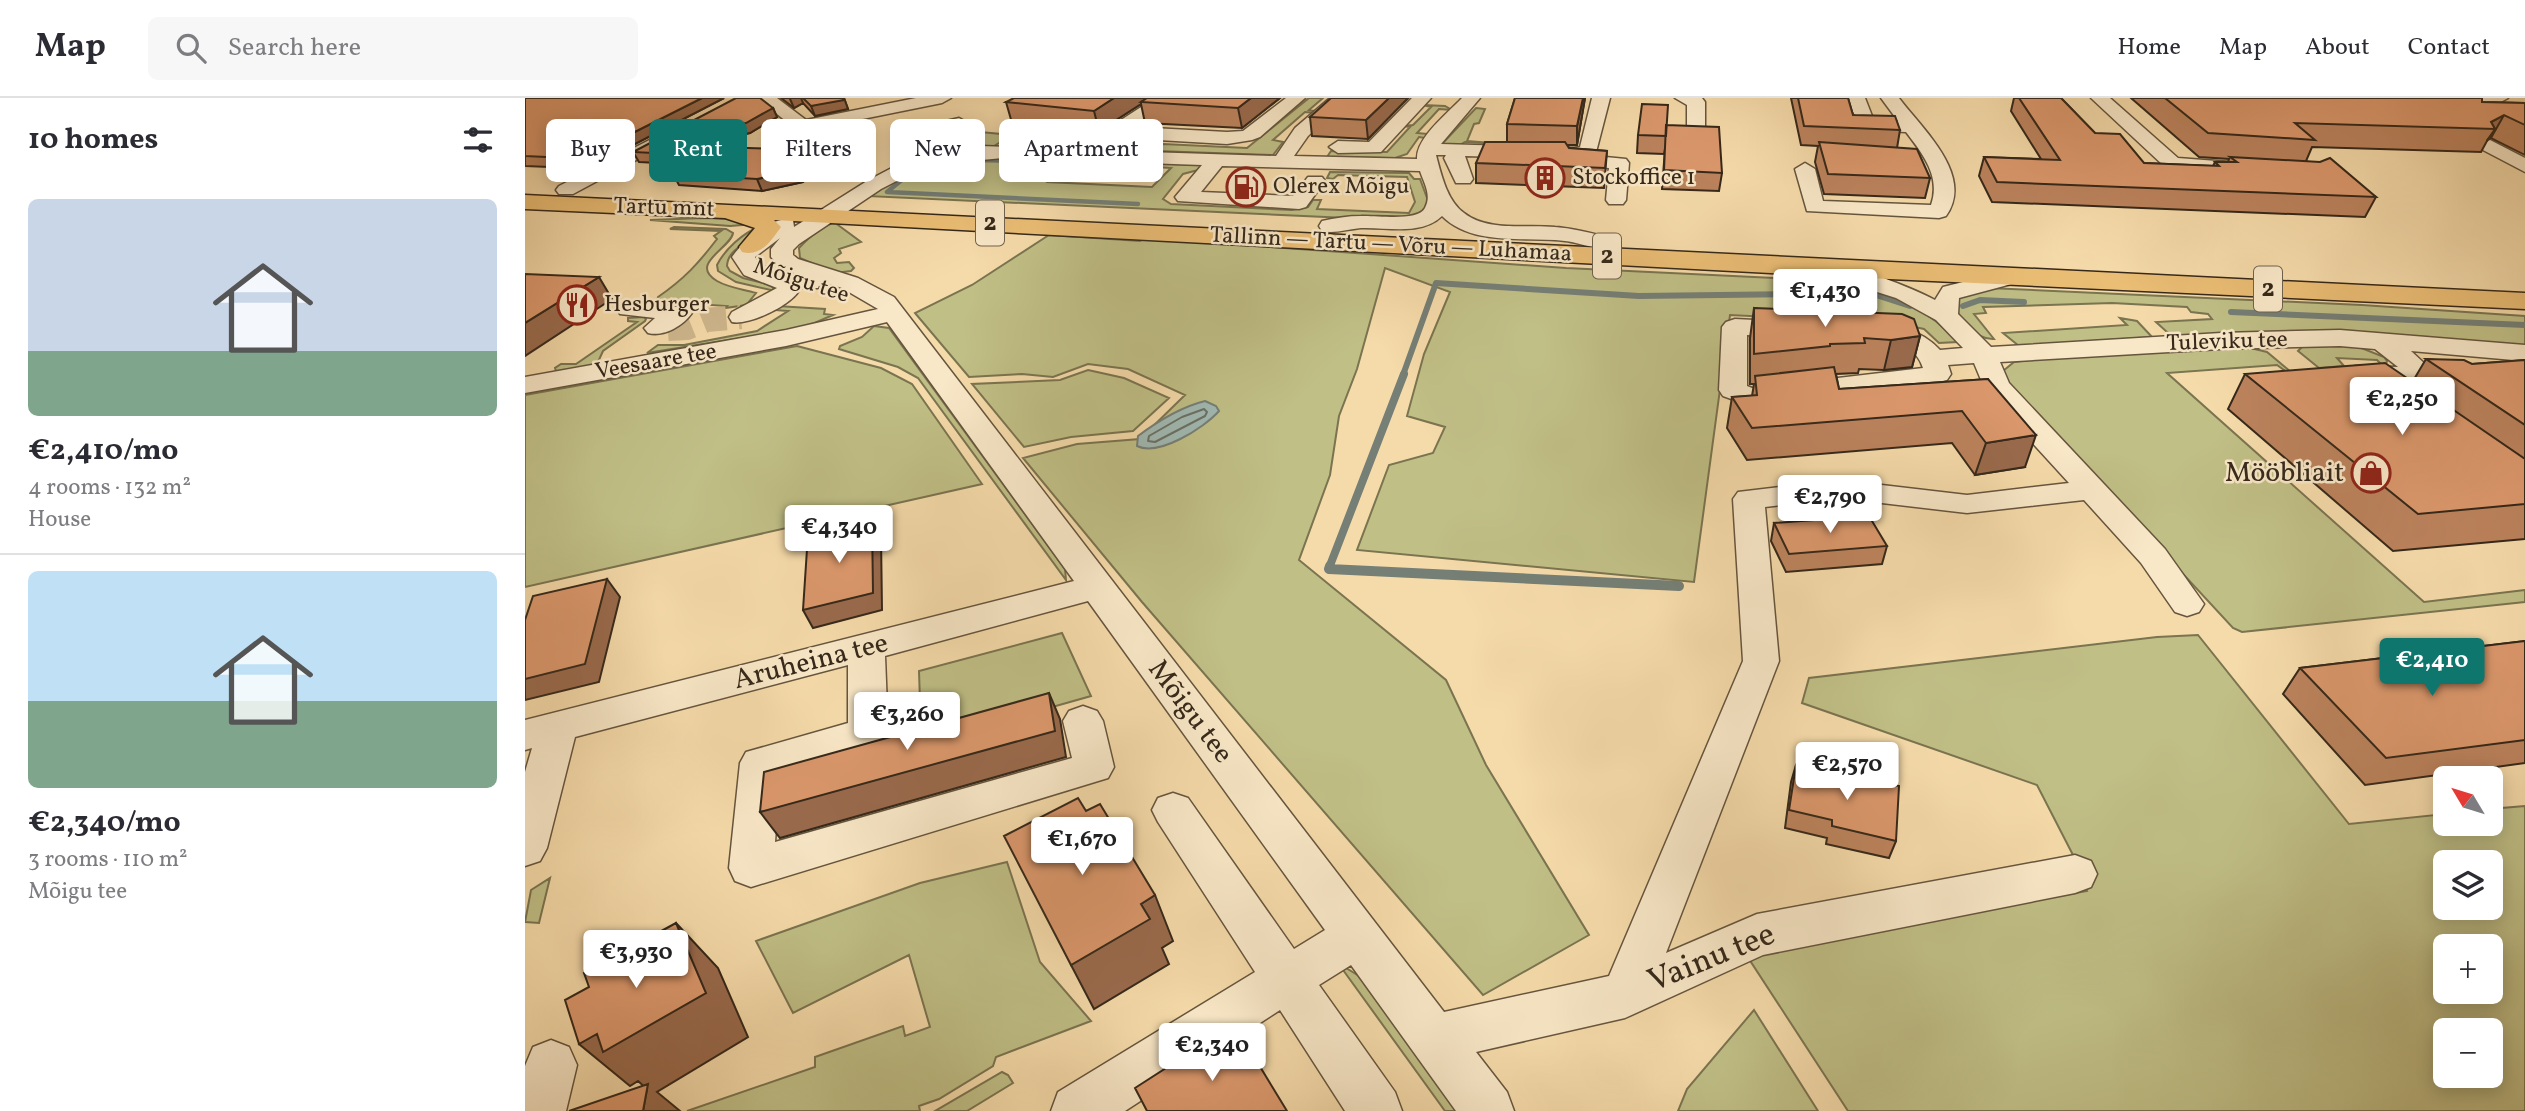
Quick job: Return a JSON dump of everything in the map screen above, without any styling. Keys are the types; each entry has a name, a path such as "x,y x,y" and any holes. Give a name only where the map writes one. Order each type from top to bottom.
{"highway":[{"name":"Tartu mnt","path":"525,188 825,207"},
{"name":"Tallinn — Tartu — Võru — Luhamaa","path":"802,214 848,201 1595,241 2525,284"},
{"name":"Tartu mnt","path":"525,202 802,214"},
{"name":"Tallinn — Tartu — Võru — Luhamaa","path":"825,207 1825,268 2525,301"},
{"path":"698,209 765,223 769,227 766,233 751,247"}],"street":[{"path":"766,98 803,125 942,98"},
{"path":"1135,119 1167,98"},
{"path":"1163,132 1227,138 1245,136 1254,133 1296,98"},
{"path":"1286,154 1301,132 1340,98"},
{"path":"1163,160 1321,173 1458,150 1574,154 1588,152 1601,98"},
{"path":"1683,98 1696,102 1696,132"},
{"path":"1856,98 1867,126 1917,147"},
{"path":"1805,159 1814,207 1939,212 1946,192 1890,98 1869,98"},
{"path":"2100,98 2171,162 2186,166 2251,169"},
{"path":"2414,102 2513,98"},
{"path":"1321,173 1299,203 1185,197 1214,165 1286,154 1374,148 1421,99 1475,102"},
{"path":"1427,157 1475,102"},
{"path":"566,190 649,146"},
{"path":"2490,146 2525,166"},
{"path":"1439,195 1463,186 1454,158 1458,150"},
{"path":"1286,154 1342,182"},
{"path":"1574,154 1576,161 1619,163 1615,200"},
{"path":"1427,157 1439,195 1455,218 1468,224 1497,230 1564,234 1595,241"},
{"path":"825,207 874,169 890,166"},
{"path":"848,201 890,175"},
{"path":"1330,226 1427,219 1435,212 1439,195"},
{"name":"Mõigu tee","path":"825,207 785,243 780,253 782,257 790,264 873,294 885,302 1488,1111"},
{"name":"Mõigu tee","path":"802,214 751,247 743,257 747,267 781,279 799,280 848,295 892,313"},
{"path":"1825,268 1904,293 1945,315 1985,356 1974,389"},
{"path":"1945,315 1947,296 1951,292 2011,277"},
{"path":"751,318 787,293 789,286 781,279"},
{"name":"Veesaare tee","path":"786,338 835,321 847,313 852,307 848,295"},
{"path":"621,368 631,344 662,329 680,313 629,309"},
{"name":"Veesaare tee","path":"525,385 786,338 892,313"},
{"path":"1817,331 1735,327 1733,390 1748,397 1938,374 1933,358 1920,342 1911,337 1845,332"},
{"name":"Tuleviku tee","path":"1933,358 2221,341 2340,338 2525,353"},
{"path":"2383,342 2437,376 2355,374 2389,398"},
{"path":"1833,406 1974,389 2093,491 2153,556 2187,604"},
{"path":"1625,995 1761,661 1749,499 1839,489 1967,505 2093,491"},
{"name":"Aruheina tee","path":"541,731 1068,596 1096,586"},
{"path":"866,648 868,733 760,763 751,868 1094,767 1083,721"},
{"path":"525,848 541,731"},
{"path":"1173,810 1375,1111"},
{"name":"Vainu tee","path":"1434,1038 1625,995 1757,934 2075,874"},
{"path":"1077,1111 1356,936"}],"shaded area":[{"path":"1309,98 1323,98 1309,110 1316,111 1315,113 1305,112 1273,140 1283,142 1273,155 1163,151 1163,144 1247,148"},
{"path":"1423,105 1445,106 1452,110 1439,109 1417,133 1428,134 1425,138 1419,137 1407,154 1395,158 1327,157 1331,151 1387,152 1410,127 1403,126 1413,125 1431,107"},
{"path":"1476,108 1485,109 1479,123 1474,124 1467,141 1504,144 1465,142 1456,147 1441,145"},
{"path":"985,132 999,134 999,143 985,146"},
{"path":"985,158 999,158 999,182 1152,187 1157,182 1163,182 1163,176 1171,168 1163,167 1163,164 1200,165 1206,168 1183,174 1163,199 1171,204 1292,210 1308,207 1313,200 1321,200 1317,209 1409,213 1415,202 1407,177 1338,175 1333,179 1327,178 1330,172 1409,173 1414,179 1420,179 1430,206 1423,215 1392,220 866,196 890,181 985,182"},
{"path":"737,219 755,224 730,226 650,220"},
{"path":"843,220 838,225 861,242 839,249 841,253 834,258 837,263 849,262 854,268 851,271 834,273 800,258 799,248 808,239 824,227"},
{"path":"759,227 752,237 736,249 728,259 727,266 730,271 743,278 771,285 775,291 736,282 718,271 720,259 730,248 741,237"},
{"path":"670,229 726,229 733,233 731,239 709,262 709,275 731,287 756,293 748,303 754,304 725,308 727,306 686,301 679,306 657,303 658,297 697,264 717,239 714,236 721,231"},
{"path":"1049,235 1140,241 1145,238 1566,268 1839,281 1904,301 1933,319 1957,342 1939,343 1924,329 1895,323 1730,315 1694,582 1357,550 1389,465 1433,453 1445,427 1407,416 1424,354 1450,292 1385,268 1357,369 1339,416 1330,475 1299,560 1446,680 1486,765 1589,935 1483,995 1142,602 1023,458 1077,444 1140,439 1185,395 1128,369 1088,364 1053,377 1022,374 969,377 915,313 972,285"},
{"path":"1988,288 2362,305 2525,316 2525,346 2178,337 2168,333 2156,322 2212,319 2208,314 2191,312 2187,307 2112,303 1983,307 1986,313 1974,314 1994,339 1980,336 1968,326 1956,307 1955,300 1960,295"},
{"path":"777,306 825,309 824,314 833,315 803,328 647,353 658,345 684,345 757,331 788,311 774,310"},
{"path":"644,317 645,321 603,351 598,362 582,369 556,371 555,368 561,364 576,364 637,322 628,321 628,318"},
{"path":"2120,318 2137,321 2152,337 2019,346 2003,333 2127,325"},
{"path":"874,326 889,328 1065,569 1066,580 918,378 898,367 839,349 840,346 862,337"},
{"path":"2354,345 2384,357 2387,361 2385,368 2377,360 2337,358 2344,366 2319,368 2298,351 2303,346"},
{"path":"797,346 881,368 912,384 982,484 525,587 525,395"},
{"path":"2242,346 2267,352 2291,372 2288,373 2277,365 2167,373 2424,602 2525,590 2525,602 2242,632 2233,628 2010,387 2003,371 2014,362 2030,360"},
{"path":"1088,370 1124,378 1169,398 1133,431 1071,437 1024,447 972,384 1060,380"},
{"path":"1062,633 1091,696 950,736 921,732 919,671"},
{"path":"2198,635 2349,824 2433,815 2433,836 2503,836 2503,808 2525,806 2525,1111 1848,1111 1749,959 1818,938 2087,891 2074,857 2037,785 1802,703 1809,678 2157,637"},
{"path":"1007,862 1040,962 1091,1021 996,1057 993,1066 939,1099 919,1106 920,1111 687,1111 815,1067 815,1057 903,1026 905,1036 930,1027 909,955 793,1013 756,941 920,883"},
{"path":"550,878 539,923 525,922 531,890"},
{"path":"1338,963 1359,976 1458,1111 1445,1111"},
{"path":"1754,1010 1818,1111 1678,1111 1687,1089"},
{"path":"1002,1072 1008,1075 1013,1083 967,1111 935,1111"}],"water":[{"path":"1205,401 1216,406 1219,411 1203,425 1180,439 1157,448 1137,446 1138,436 1154,425"}],"building":[{"path":"525,98 702,98 660,119 649,119 649,125 635,132 635,119 546,119 546,157 525,156"},
{"path":"736,98 760,98 773,108 747,122 747,119 696,119"},
{"path":"803,98 842,98 844,100 811,106"},
{"path":"1014,98 1114,98 1094,111 1006,102"},
{"path":"1147,98 1251,98 1238,108 1141,102"},
{"path":"1331,98 1389,98 1366,120 1310,117"},
{"path":"1515,98 1583,98 1577,126 1507,124"},
{"path":"1798,98 1848,98 1853,115 1895,116 1900,130 1804,126"},
{"path":"2019,98 2061,98 2095,133 2120,134 2144,163 2219,166 2215,162 2237,162 2230,157 2320,162 2330,158 2376,197 1997,182 1984,157 2060,160"},
{"path":"2165,98 2482,98 2482,102 2525,103 2525,125 2504,115 2491,122 2495,129 2295,123 2315,140 2208,133"},
{"path":"1642,104 1668,105 1666,136 1638,135"},
{"path":"1666,125 1719,127 1722,173 1664,170"},
{"path":"1485,142 1565,142 1569,148 1607,151 1605,168 1476,163"},
{"path":"1819,142 1917,149 1930,178 1828,174"},
{"path":"649,144 649,153 635,151"},
{"path":"747,148 761,148 761,178 747,178"},
{"path":"525,274 599,277 525,323"},
{"path":"1754,308 1902,314 1914,319 1920,336 1891,340 1864,338 1865,343 1830,344 1754,354"},
{"path":"2426,359 2464,360 2472,364 2525,360 2525,425"},
{"path":"2385,363 2525,459 2525,504 2418,514 2245,374"},
{"path":"1834,367 1839,389 1988,379 2036,435 1986,443 1962,411 1752,428 1732,397 1757,395 1755,376"},
{"path":"1869,516 1887,546 1789,554 1774,523"},
{"path":"872,519 873,593 803,610 808,534"},
{"path":"607,579 585,664 525,679 525,620 533,596"},
{"path":"2525,641 2525,740 2386,758 2300,668"},
{"path":"1049,693 1055,731 760,812 764,772"},
{"path":"1796,765 1899,786 1896,841 1832,826 1832,820 1789,810"},
{"path":"1078,798 1086,811 1100,804 1155,895 1141,904 1150,919 1071,965 1004,836"},
{"path":"676,923 706,993 603,1052 597,1034 579,1044 565,1000 589,987 584,973"},
{"path":"1219,1034 1230,1052 1245,1042 1287,1111 1147,1111 1135,1088"},
{"path":"648,1084 643,1111 569,1111"}],"waterway":[{"path":"985,160 999,160"},
{"path":"899,182 887,192 1138,204"},
{"path":"1403,375 1436,283 1639,296 1870,293 1910,306"},
{"path":"1963,306 1980,300 2024,302"},
{"path":"2231,312 2525,325"},
{"path":"1329,568 1404,374"},
{"path":"1330,566 1329,569 1679,586"}],"tunnel":[{"path":"668,329 687,328 707,320 741,317"}],"place":[{"name":"Stockoffice 1","path":"1545,178"},
{"name":"Olerex Mõigu","path":"1246,187"},
{"name":"Hesburger","path":"577,305"},
{"name":"Mööbliait","path":"2371,473"}]}
